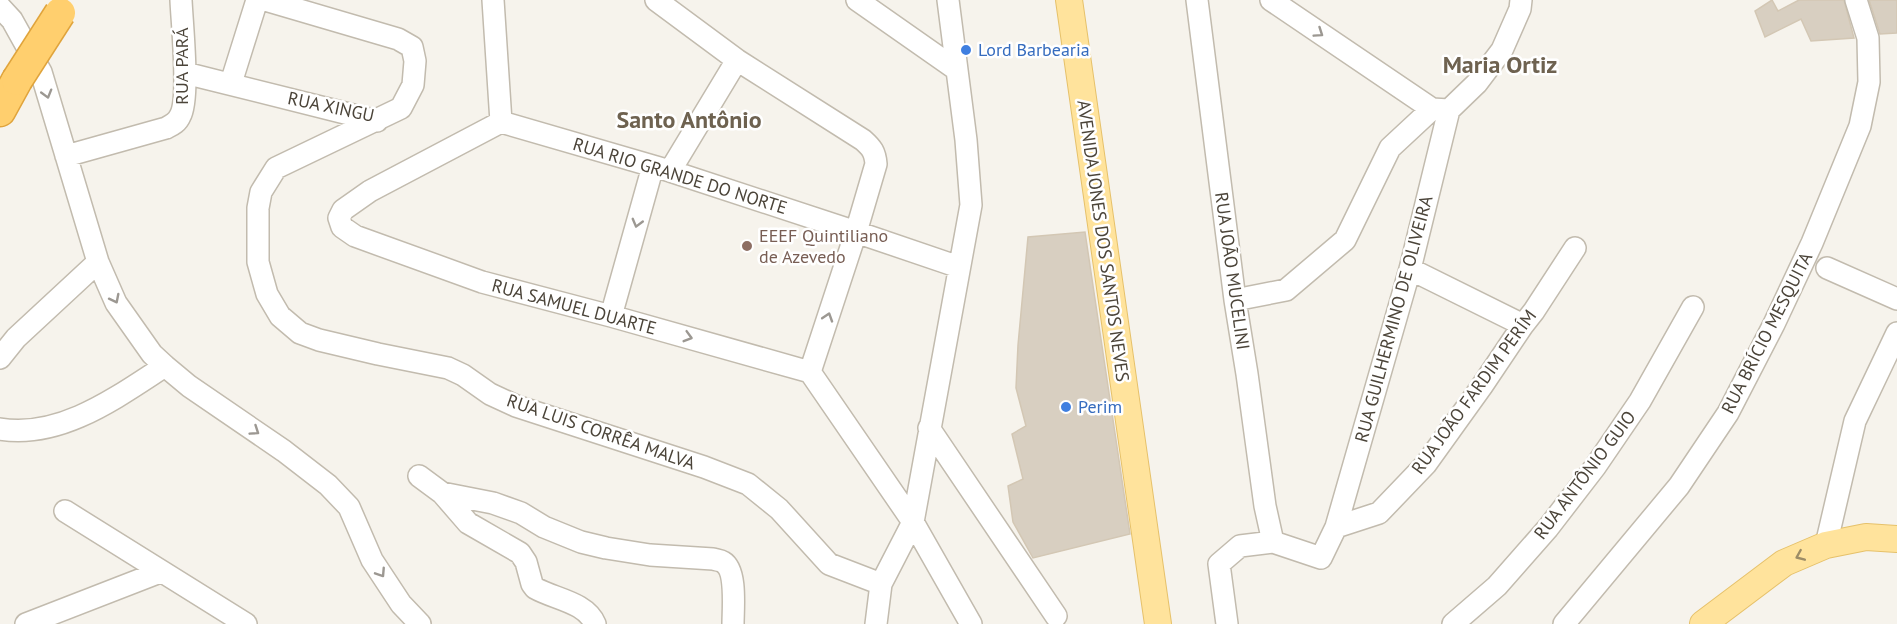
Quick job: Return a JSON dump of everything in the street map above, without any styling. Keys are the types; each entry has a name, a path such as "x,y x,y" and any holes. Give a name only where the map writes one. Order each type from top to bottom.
{"highway":[{"path":"0,111 64,6"}],"main road":[{"name":"AVENIDA JONES DOS SANTOS NEVES","path":"1069,0 1158,624"},
{"path":"1703,624 1784,563 1826,545 1866,537 1897,539"}],"street":[{"name":"RUA PARÁ","path":"66,156 150,133 175,123 181,116 184,106 185,73 181,0"},
{"path":"231,83 257,0"},
{"name":"RUA XINGU","path":"185,73 378,121 401,108 413,85 415,61 412,47 387,35 265,0"},
{"path":"493,0 501,122"},
{"path":"656,0 737,60 863,140 875,153 876,164 810,372 913,522 971,624"},
{"path":"857,0 957,70"},
{"path":"876,624 881,584 913,522 971,205 966,140 948,0"},
{"name":"RUA JOÃO MUCELINI","path":"1197,0 1235,300 1265,506 1273,542"},
{"path":"1271,0 1440,109"},
{"path":"1235,300 1286,290 1345,240 1390,148 1477,83 1502,50 1520,9 1521,0"},
{"name":"RUA BRÍCIO MESQUITA","path":"1564,624 1679,486 1728,413 1774,324 1812,243 1860,126 1869,82 1868,38 1856,0"},
{"path":"0,7 12,20 41,72 98,262 116,303 152,354 165,366 189,386 284,451 328,485 349,507 372,560 401,604 420,624"},
{"path":"611,316 661,169 737,60"},
{"name":"RUA GUILHERMINO DE OLIVEIRA","path":"1336,527 1410,269 1440,109"},
{"name":"RUA LUIS CORRÊA MALVA","path":"378,121 276,168 261,192 258,208 258,262 267,294 280,316 300,333 319,340 448,368 516,406 704,467 748,484 779,509 829,564 881,584"},
{"name":"RUA RIO GRANDE DO NORTE","path":"501,122 661,169 856,231 960,267"},
{"name":"RUA SAMUEL DUARTE","path":"501,122 370,191 343,210 339,218 342,227 355,236 482,282 810,372"},
{"name":"RUA JOÃO FARDIM PERÍM","path":"1336,527 1379,513 1426,464 1534,311 1575,248"},
{"path":"0,358 16,338 98,262"},
{"path":"1827,268 1897,299"},
{"path":"1410,269 1522,325"},
{"name":"RUA ANTÔNIO GUIO","path":"1453,624 1497,586 1548,528 1595,467 1640,401 1693,307"},
{"path":"1826,545 1855,421 1897,333"},
{"path":"0,429 45,428 67,422 105,404 165,366"},
{"path":"929,428 1056,616"},
{"path":"418,476 442,493 468,523 520,553 526,562 535,588 584,610 595,624"},
{"path":"442,493 493,503 521,513 544,527 581,542 650,555 713,559 723,562 732,577 733,624"},
{"path":"65,511 246,624"},
{"path":"1227,624 1219,564 1240,546 1273,542 1321,558 1336,527"},
{"path":"30,623 160,572"}],"building":[{"path":"1772,0 1778,11 1799,0 1844,0 1854,38 1811,41 1801,19 1765,37 1755,11"},
{"path":"1869,0 1897,0 1897,33 1880,34"},
{"name":"Perim","path":"1085,232 1130,534 1033,558 1013,522 1008,486 1023,479 1012,434 1026,426 1016,388 1028,237"}],"place":[{"name":"Lord Barbearia","path":"966,50"},
{"name":"EEEF Quintiliano de Azevedo","path":"747,246"},
{"name":"Perim","path":"1066,407"}],"district":[{"name":"Maria Ortiz","path":"1500,65"},
{"name":"Santo Antônio","path":"689,120"}]}
